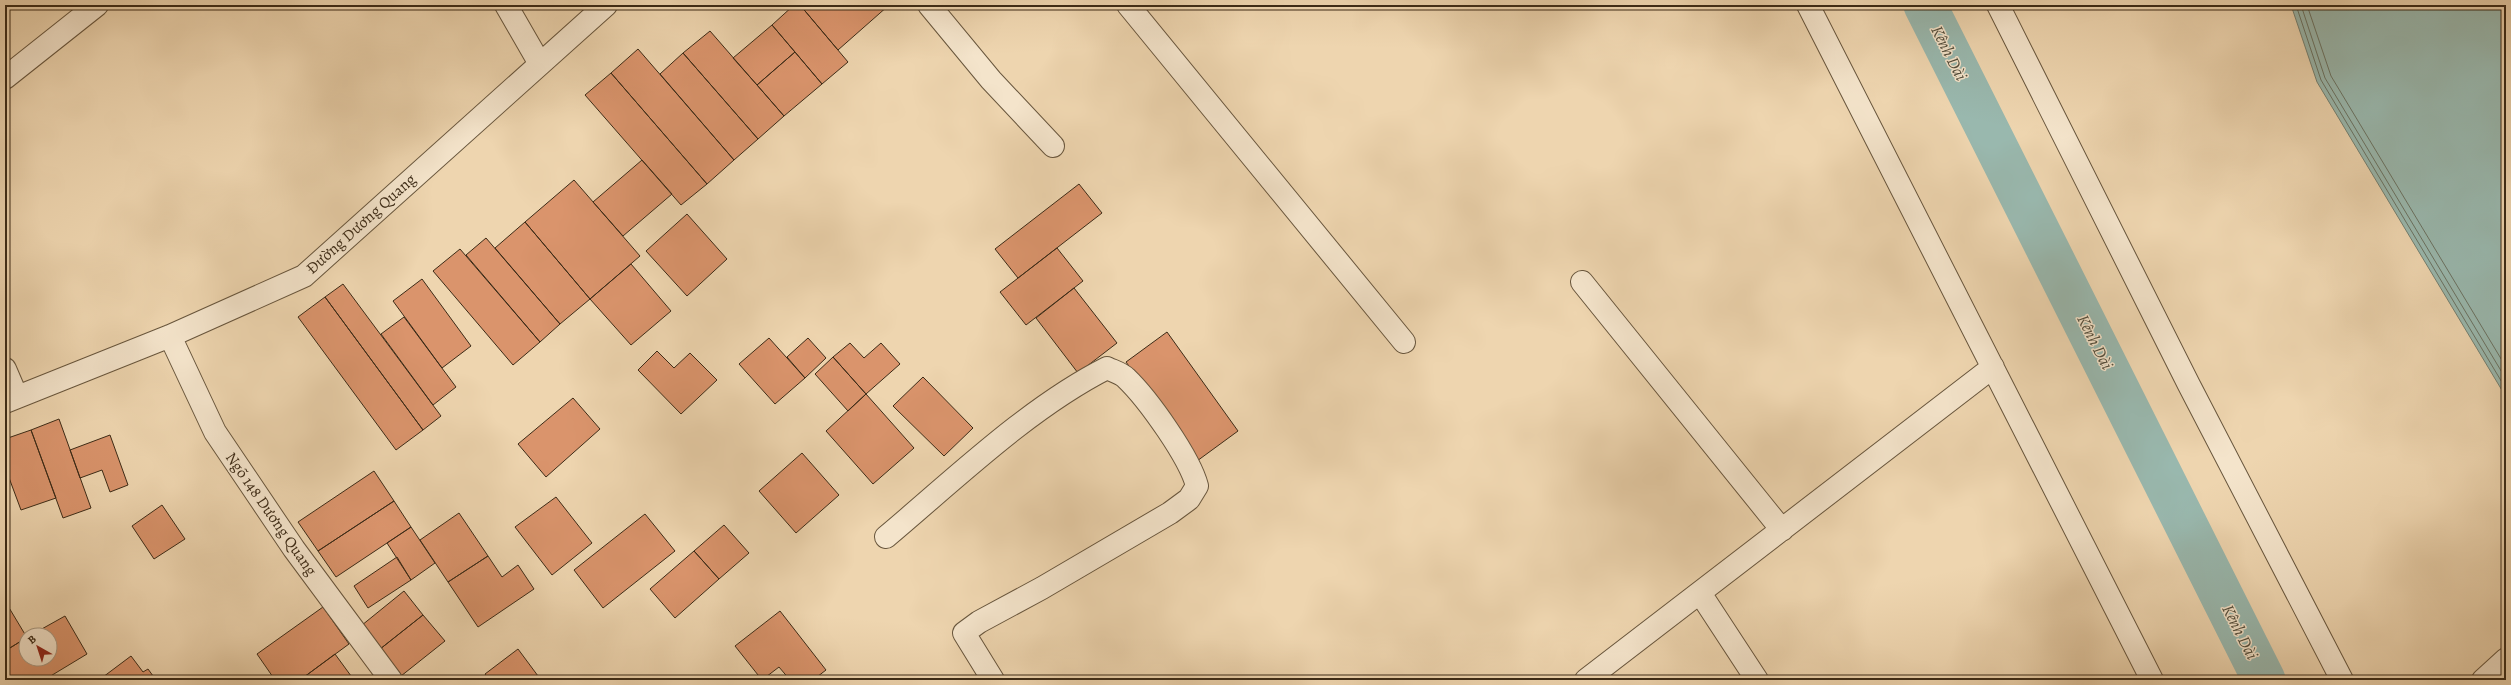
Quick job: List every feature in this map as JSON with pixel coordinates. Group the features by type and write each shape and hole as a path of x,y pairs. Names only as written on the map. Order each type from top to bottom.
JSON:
{"street":[{"path":"5,78 97,5"},
{"path":"506,5 540,64"},
{"name":"Đường Dương Quang","path":"11,399 170,336 304,276 606,5"},
{"path":"929,5 991,80 1053,146"},
{"path":"1128,5 1404,342"},
{"path":"1808,5 2152,680"},
{"path":"1998,5 2189,386 2342,680"},
{"path":"1582,282 1782,530"},
{"name":"Ngõ 148 Dương Quang","path":"170,336 215,432 294,549 391,680"},
{"path":"1586,680 1993,367"},
{"path":"886,537 1006,436 1081,381 1107,368 1125,377 1150,407 1188,464 1198,486 1189,499 1170,513 1042,588 979,622 964,633 993,680"},
{"path":"5,369 11,399"},
{"path":"1700,593 1757,680"},
{"path":"2483,680 2506,659"}],"water":[{"path":"2291,5 2506,6 2506,397 2317,82"}],"building":[{"path":"794,5 800,5 848,62 822,84 772,25"},
{"path":"800,5 887,5 888,6 838,50"},
{"path":"772,25 795,52 757,85 733,58"},
{"path":"710,31 784,116 758,139 683,53"},
{"path":"638,49 734,160 707,184 611,73"},
{"path":"795,52 822,84 784,116 757,85"},
{"path":"683,53 758,139 734,160 660,74"},
{"path":"611,73 707,184 681,205 585,95"},
{"path":"642,160 672,194 623,236 593,202"},
{"path":"574,180 640,256 590,299 525,222"},
{"path":"1079,184 1102,213 1018,278 995,249"},
{"path":"687,214 727,259 687,296 646,251"},
{"path":"525,222 590,299 560,324 495,248"},
{"path":"486,238 560,324 540,342 466,255"},
{"path":"1057,248 1083,281 1026,325 1000,292"},
{"path":"460,249 540,342 513,365 433,271"},
{"path":"631,264 671,311 631,345 590,299"},
{"path":"422,279 471,346 442,368 393,301"},
{"path":"343,284 441,416 423,430 325,297"},
{"path":"1074,288 1117,343 1078,373 1036,318"},
{"path":"325,297 423,430 396,450 298,317"},
{"path":"404,317 456,387 433,405 381,334"},
{"path":"1167,332 1238,431 1197,461 1126,362"},
{"path":"769,338 805,378 775,404 739,364"},
{"path":"808,338 826,358 805,378 787,357"},
{"path":"850,343 864,358 881,343 900,364 866,394 833,357"},
{"path":"657,351 674,368 690,353 717,380 681,414 638,370"},
{"path":"833,357 866,394 848,411 815,374"},
{"path":"923,377 973,428 944,456 893,406"},
{"path":"866,394 914,448 873,484 826,431"},
{"path":"573,398 600,429 546,477 518,444"},
{"path":"59,419 91,508 63,518 31,430"},
{"path":"31,430 56,498 21,510 5,467 5,439"},
{"path":"110,435 128,485 110,492 102,470 80,478 70,450"},
{"path":"802,453 839,495 796,533 759,491"},
{"path":"374,471 394,501 318,551 298,522"},
{"path":"556,497 592,543 552,575 515,527"},
{"path":"394,501 411,527 336,577 318,551"},
{"path":"162,505 185,539 154,559 132,526"},
{"path":"459,513 488,556 448,582 420,540"},
{"path":"645,514 675,551 603,608 574,570"},
{"path":"724,525 749,553 719,579 694,551"},
{"path":"411,527 435,563 411,580 387,543"},
{"path":"694,551 719,579 675,618 650,589"},
{"path":"488,556 502,577 518,565 534,589 478,627 448,582"},
{"path":"397,557 411,580 368,608 354,586"},
{"path":"404,591 423,615 370,657 351,634"},
{"path":"5,601 21,627 18,627 18,643 5,651"},
{"path":"323,607 349,644 300,680 275,680 257,654"},
{"path":"780,611 826,670 813,680 790,680 779,667 762,680 735,646"},
{"path":"423,615 445,641 396,680 370,657"},
{"path":"65,616 87,654 44,680 5,680 5,651 18,643 18,667 58,667 58,627 45,627"},
{"path":"518,649 541,680 489,680 485,674"},
{"path":"335,654 354,680 300,680"},
{"path":"131,656 143,672 148,669 156,680 99,680"}],"waterway":[{"name":"Kênh Dài","path":"1925,5 2264,680"}]}
